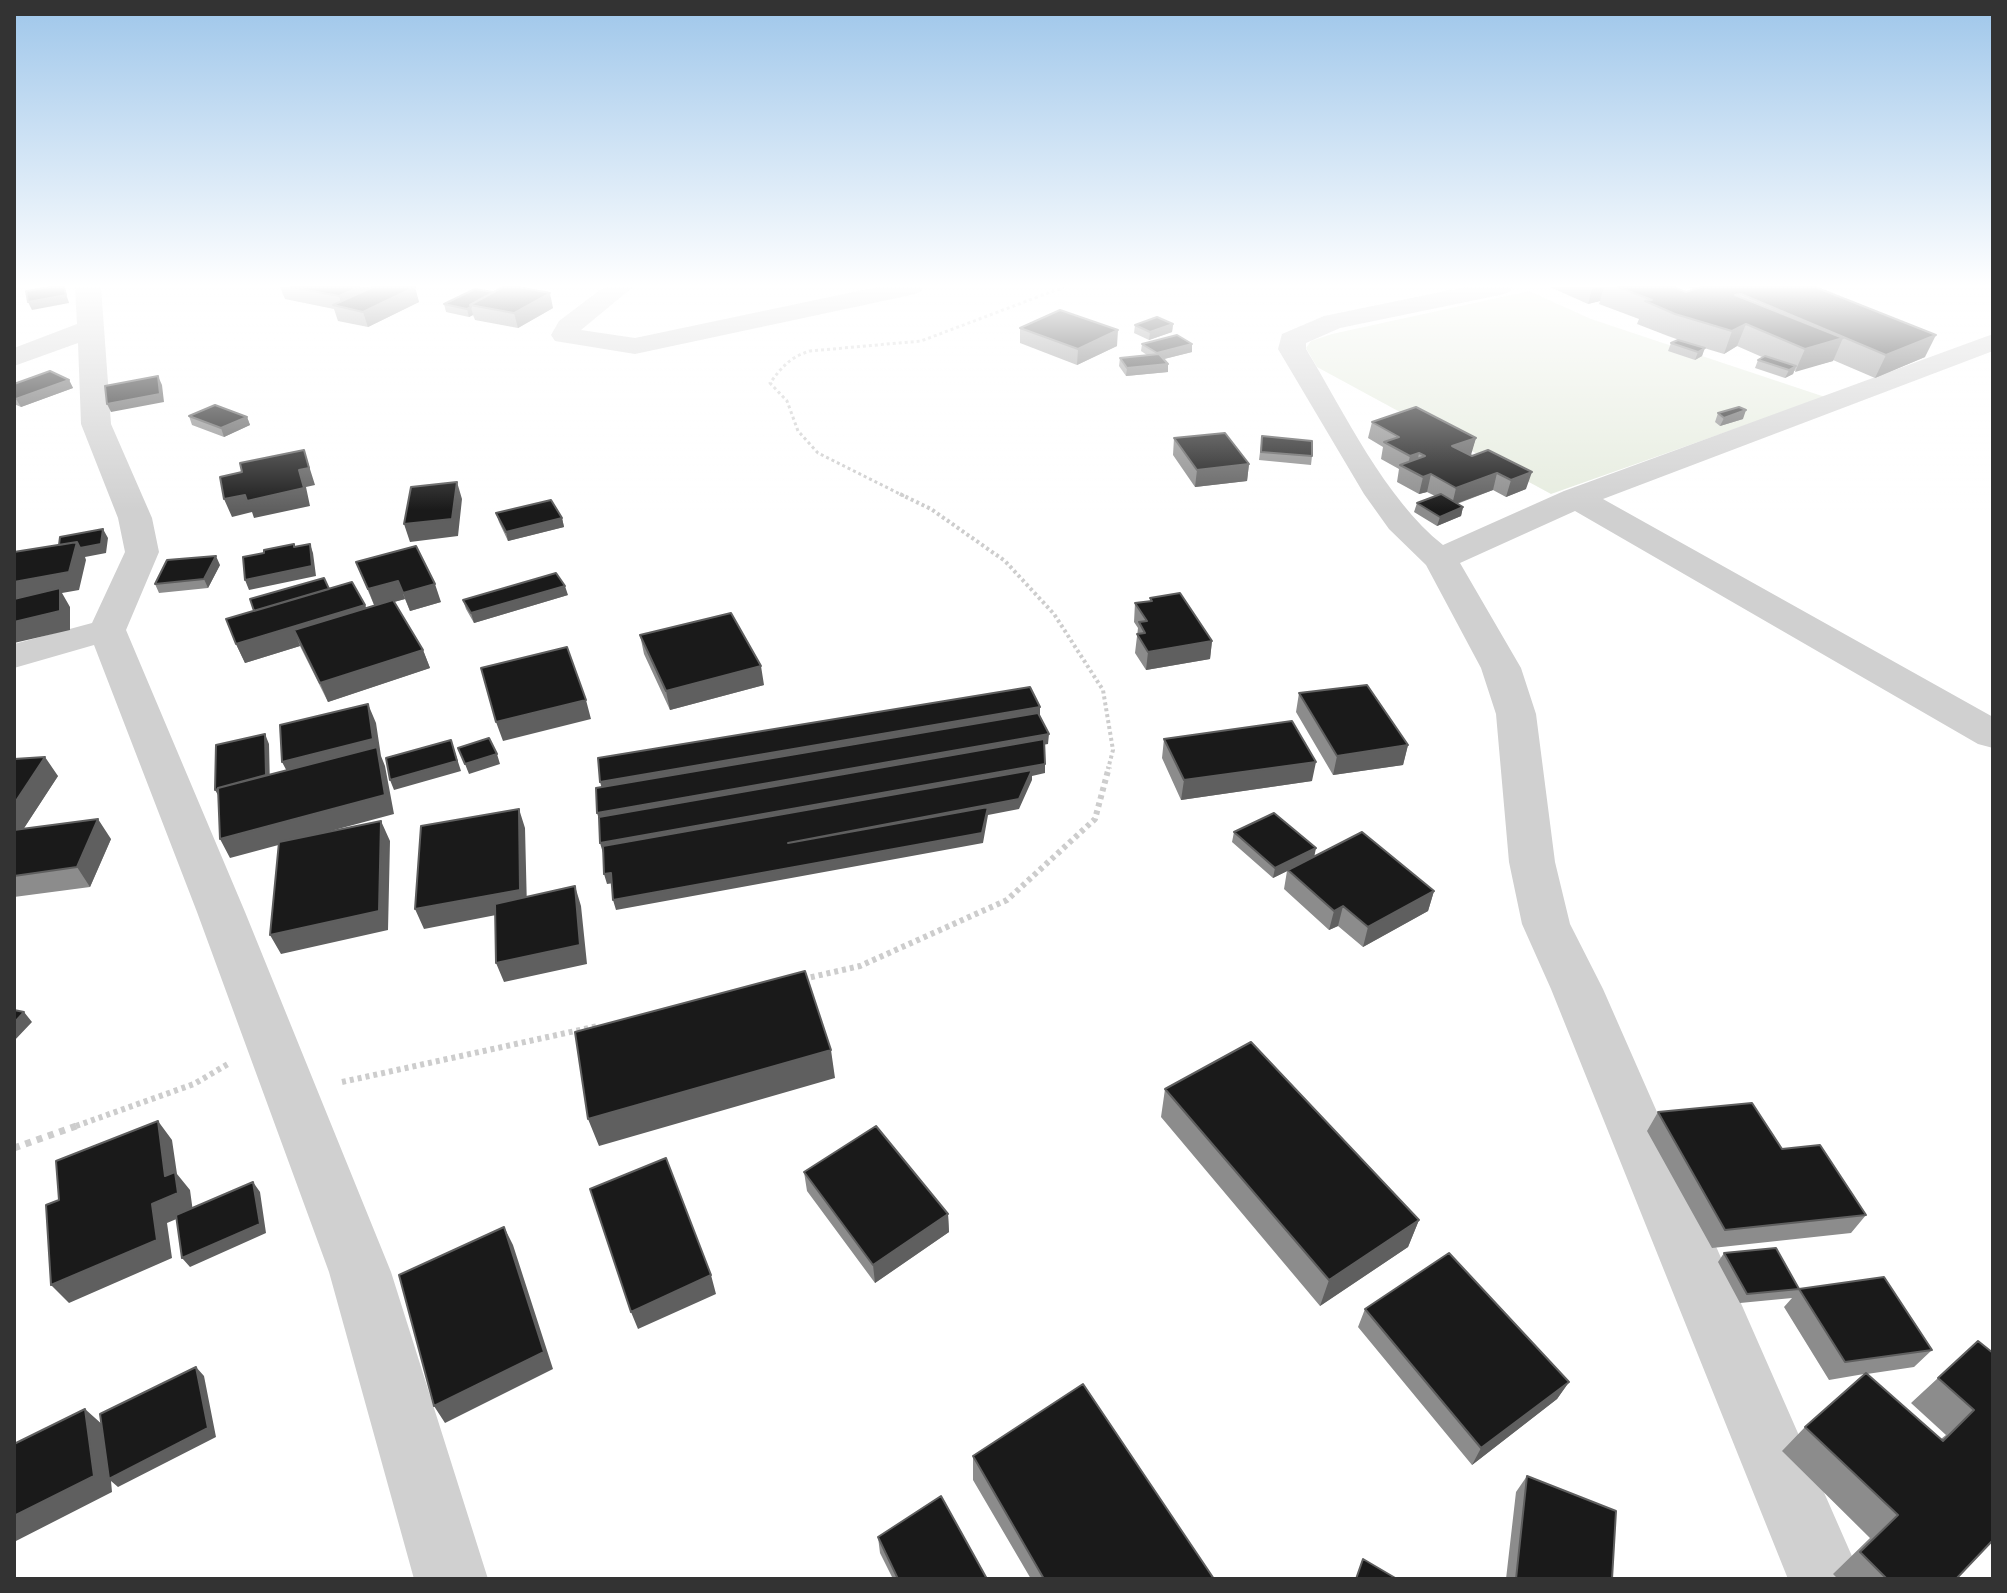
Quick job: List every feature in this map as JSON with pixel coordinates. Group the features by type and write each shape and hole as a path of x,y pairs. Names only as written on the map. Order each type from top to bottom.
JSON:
{"street":[{"path":"92,361 96,424 135,518 142,552 107,630 360,1272 451,1579"},
{"path":"1300,361 1387,502 1426,551 1440,559 1501,668 1516,714 1532,862 1546,924 1577,989 1825,1579"},
{"path":"1440,559 1576,498 1941,361"},
{"path":"1576,498 1993,735"},
{"path":"14,656 107,630"}],"path":[{"path":"787,361 770,383 787,401 798,431 818,453 931,509 1005,561 1054,614 1103,690 1113,750 1095,819 1007,900 860,966 799,980"},
{"path":"291,1093 600,1026"},
{"path":"14,1148 194,1084 270,1039"}],"shaded area":[{"path":"1314,361 1718,361 1825,397 1551,494 1317,367"}],"building":[{"path":"1122,361 1166,361 1168,364 1127,368"},
{"path":"1762,361 1782,361 1796,366 1789,370"},
{"path":"50,371 69,380 14,398 14,384"},
{"path":"158,376 160,394 107,404 105,386"},
{"path":"215,405 247,417 221,428 189,416"},
{"path":"1416,407 1476,438 1452,446 1472,456 1488,450 1532,472 1511,480 1497,473 1456,488 1431,474 1423,477 1400,465 1425,456 1419,453 1410,456 1384,442 1399,437 1372,422"},
{"path":"1739,407 1746,410 1724,418 1718,413"},
{"path":"1225,433 1249,464 1197,470 1174,438"},
{"path":"1262,436 1312,441 1312,456 1261,452"},
{"path":"304,450 309,468 299,470 304,488 247,501 245,495 224,499 220,477 242,472 240,463"},
{"path":"457,482 452,519 404,524 411,487"},
{"path":"1441,494 1463,507 1440,517 1417,503"},
{"path":"551,500 562,518 506,532 496,513"},
{"path":"103,529 101,544 80,548 77,542 59,545 60,537"},
{"path":"77,542 69,572 14,582 14,552"},
{"path":"294,544 294,547 310,544 312,566 245,580 243,557"},
{"path":"416,546 435,584 403,593 398,581 368,589 356,562"},
{"path":"216,556 204,579 155,584 167,560"},
{"path":"556,573 565,586 471,613 463,600"},
{"path":"324,578 329,589 254,611 250,599"},
{"path":"352,582 365,605 236,644 226,619"},
{"path":"60,588 60,611 14,622 14,599"},
{"path":"1180,593 1212,641 1148,652 1137,634 1145,633 1139,622 1147,621 1135,603"},
{"path":"393,600 423,650 320,683 294,630"},
{"path":"731,613 761,666 666,691 640,635"},
{"path":"567,647 586,700 496,722 481,668"},
{"path":"1367,685 1408,745 1337,756 1299,693"},
{"path":"1030,687 1040,707 600,782 598,758"},
{"path":"368,704 373,739 282,762 280,725"},
{"path":"1038,713 1049,734 597,813 596,788"},
{"path":"1292,721 1316,762 1184,780 1164,739"},
{"path":"265,734 266,775 215,790 216,745"},
{"path":"489,738 497,754 465,764 458,748"},
{"path":"1044,739 1045,764 600,843 599,817"},
{"path":"451,740 457,761 390,780 386,758"},
{"path":"377,747 385,795 220,839 218,788"},
{"path":"45,757 14,804 14,759"},
{"path":"1032,770 1019,799 788,843 988,807 982,833 613,900 611,873 604,874 603,846"},
{"path":"519,809 520,890 415,909 421,826"},
{"path":"1274,813 1316,848 1275,868 1234,832"},
{"path":"98,819 77,867 14,876 14,830"},
{"path":"381,821 379,911 270,935 279,842"},
{"path":"1362,832 1434,891 1368,927 1343,906 1334,911 1288,870"},
{"path":"575,886 580,945 496,963 495,904"},
{"path":"805,971 831,1050 588,1119 575,1032"},
{"path":"14,1010 24,1012 14,1023"},
{"path":"1251,1042 1419,1220 1329,1280 1165,1089"},
{"path":"1752,1103 1782,1149 1820,1145 1866,1215 1725,1230 1658,1112"},
{"path":"158,1121 165,1176 175,1172 178,1193 152,1204 157,1240 51,1285 46,1205 59,1200 56,1161"},
{"path":"876,1126 948,1214 873,1265 804,1172"},
{"path":"666,1158 711,1275 631,1312 590,1189"},
{"path":"253,1182 260,1224 182,1258 176,1215"},
{"path":"504,1227 544,1352 434,1406 399,1275"},
{"path":"1776,1248 1799,1289 1747,1294 1724,1253"},
{"path":"1449,1253 1569,1382 1481,1448 1365,1309"},
{"path":"1884,1277 1932,1350 1845,1362 1799,1289"},
{"path":"1978,1341 1993,1353 1993,1540 1956,1579 1887,1579 1860,1552 1898,1515 1805,1427 1866,1373 1943,1441 1974,1410 1938,1378"},
{"path":"196,1367 208,1428 109,1479 100,1414"},
{"path":"1083,1384 1214,1579 1044,1579 973,1456"},
{"path":"85,1409 94,1476 14,1516 14,1444"},
{"path":"1527,1476 1616,1511 1612,1579 1516,1579"},
{"path":"941,1496 987,1579 898,1579 878,1537"},
{"path":"1363,1559 1397,1579 1356,1579"}]}
